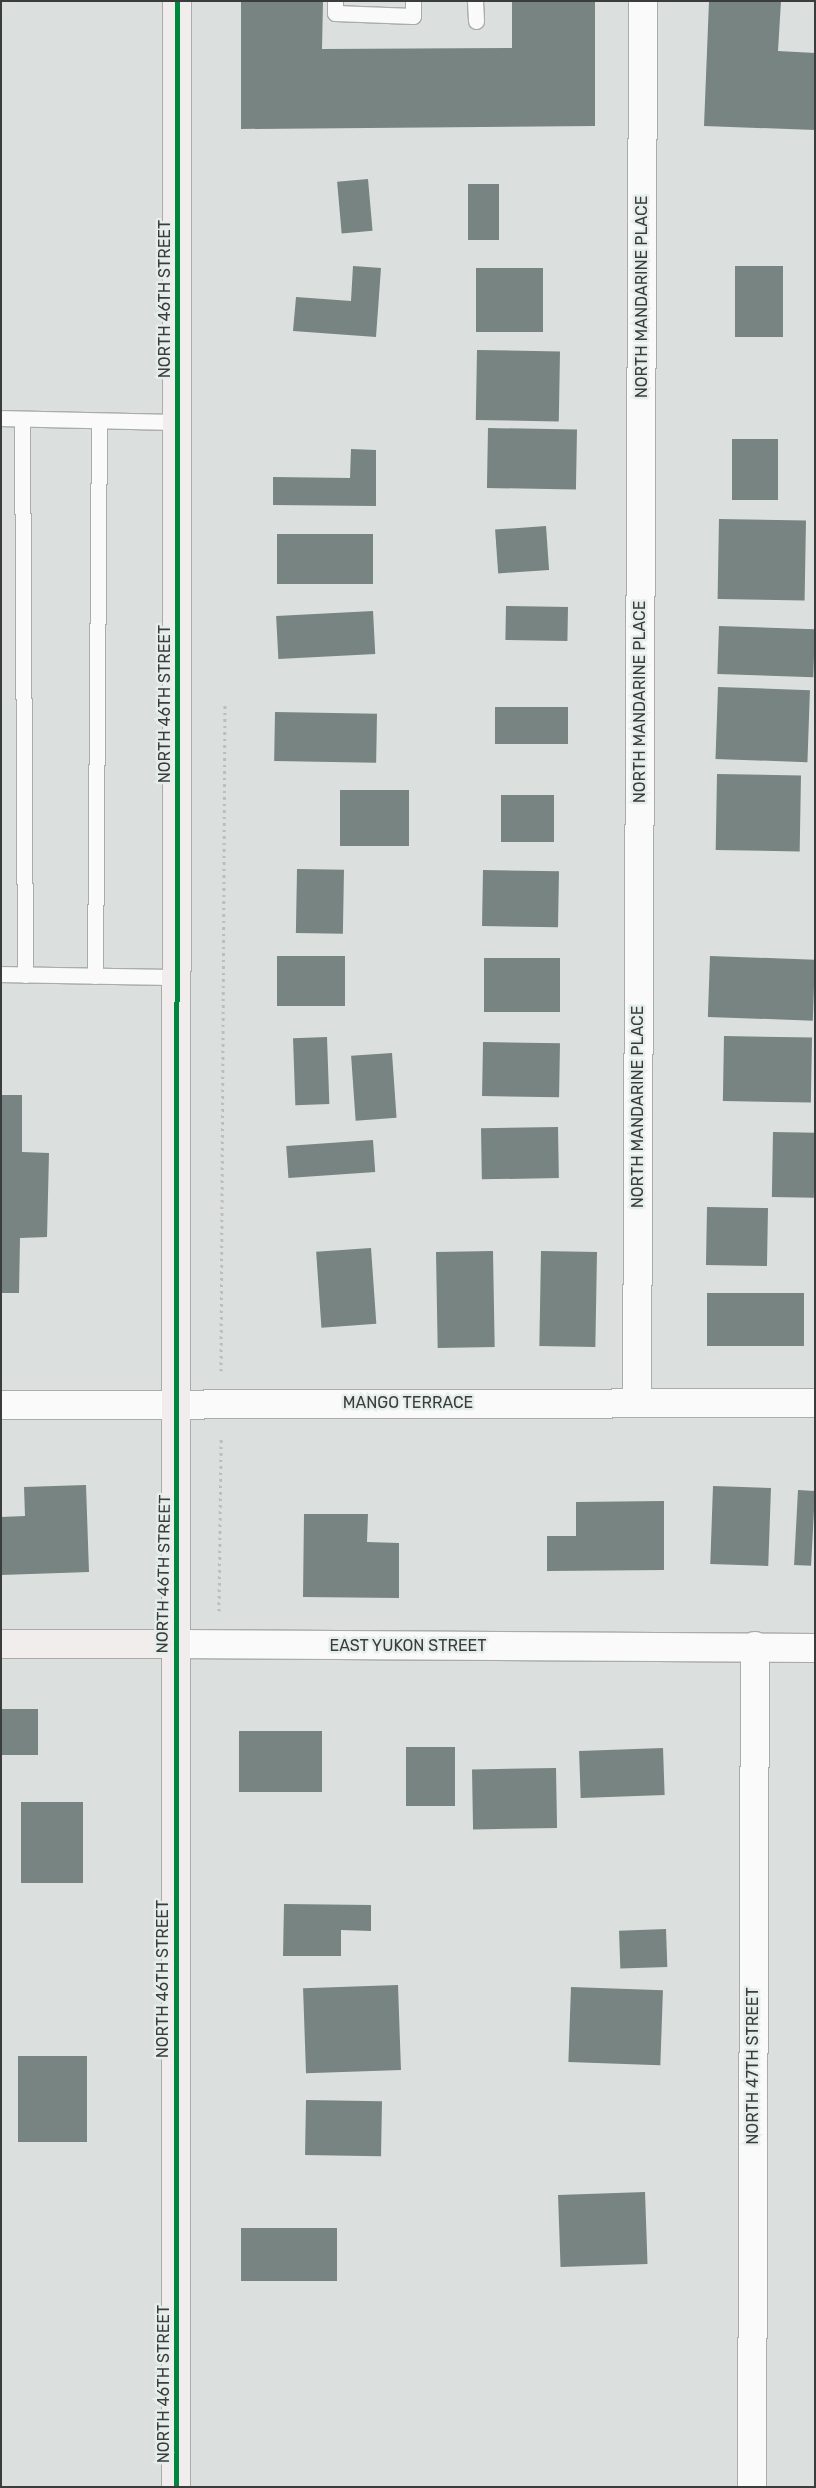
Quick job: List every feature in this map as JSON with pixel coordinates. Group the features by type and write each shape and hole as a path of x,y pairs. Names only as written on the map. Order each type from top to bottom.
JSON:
{"street":[{"name":"NORTH 46TH STREET","path":"176,2487 176,1644 179,1405 177,1"},
{"name":"NORTH MANDARINE PLACE","path":"637,1403 643,1"},
{"name":"MANGO TERRACE","path":"1,1404 815,1403"},
{"name":"EAST YUKON STREET","path":"1,1644 755,1646 815,1648"},
{"name":"NORTH 47TH STREET","path":"752,2487 755,1646"}],"lane":[{"path":"334,1 335,13 413,16 413,1"},
{"path":"475,1 476,21"},
{"path":"1,418 178,422"},
{"path":"22,419 25,974"},
{"path":"95,976 99,421"},
{"path":"1,974 178,977"}],"path":[{"path":"220,1645 224,705"}],"building":[{"path":"241,1 323,1 322,49 512,48 512,1 595,1 595,126 241,129"},
{"path":"709,1 781,1 778,51 815,53 815,130 704,126"},
{"path":"368,179 373,231 342,234 337,182"},
{"path":"468,184 499,184 499,240 468,240"},
{"path":"353,266 381,268 376,337 293,331 296,297 351,301"},
{"path":"735,266 783,266 783,337 735,337"},
{"path":"476,268 543,268 543,332 476,332"},
{"path":"477,350 560,351 559,421 476,420"},
{"path":"488,428 577,430 576,490 487,488"},
{"path":"732,439 778,439 778,500 732,500"},
{"path":"351,449 376,450 376,506 273,505 273,477 350,478"},
{"path":"719,519 806,521 805,601 718,599"},
{"path":"546,526 549,570 498,573 495,530"},
{"path":"277,534 373,534 373,584 277,584"},
{"path":"506,606 568,607 567,641 505,640"},
{"path":"373,611 375,654 278,659 276,616"},
{"path":"719,626 815,629 813,677 717,674"},
{"path":"718,687 810,690 807,762 715,759"},
{"path":"495,707 568,707 568,744 495,744"},
{"path":"275,712 377,714 376,763 274,761"},
{"path":"717,774 801,775 800,851 716,850"},
{"path":"340,790 409,790 409,846 340,846"},
{"path":"501,795 554,795 554,842 501,842"},
{"path":"297,869 344,870 343,934 296,933"},
{"path":"483,870 559,871 558,927 482,926"},
{"path":"277,956 345,956 345,1006 277,1006"},
{"path":"710,956 815,960 813,1021 708,1017"},
{"path":"484,958 560,958 560,1012 484,1012"},
{"path":"724,1036 812,1038 811,1103 723,1101"},
{"path":"327,1037 329,1104 295,1105 293,1038"},
{"path":"483,1042 560,1043 559,1097 482,1096"},
{"path":"392,1053 397,1118 356,1121 351,1056"},
{"path":"1,1095 22,1095 22,1152 49,1153 47,1237 20,1238 19,1293 1,1293"},
{"path":"558,1127 559,1178 482,1179 481,1128"},
{"path":"773,1132 815,1133 814,1198 772,1197"},
{"path":"373,1140 375,1172 288,1178 286,1146"},
{"path":"707,1207 768,1208 767,1266 706,1265"},
{"path":"371,1248 376,1324 321,1328 316,1252"},
{"path":"493,1251 495,1347 438,1348 436,1252"},
{"path":"541,1251 597,1252 595,1347 539,1346"},
{"path":"707,1293 804,1293 804,1346 707,1346"},
{"path":"86,1485 89,1572 1,1575 1,1517 25,1516 24,1487"},
{"path":"713,1486 771,1488 768,1566 710,1564"},
{"path":"798,1490 815,1491 811,1566 794,1565"},
{"path":"664,1501 664,1570 547,1571 547,1536 576,1536 576,1502"},
{"path":"304,1514 368,1514 367,1542 399,1543 399,1598 303,1597"},
{"path":"1,1709 38,1709 38,1755 1,1755"},
{"path":"239,1731 322,1731 322,1792 239,1792"},
{"path":"406,1747 455,1747 455,1806 406,1806"},
{"path":"663,1748 665,1795 581,1798 579,1751"},
{"path":"556,1768 557,1828 473,1829 472,1769"},
{"path":"21,1802 83,1802 83,1883 21,1883"},
{"path":"284,1904 371,1905 371,1931 341,1930 341,1956 283,1956"},
{"path":"666,1929 667,1967 620,1969 619,1931"},
{"path":"398,1985 401,2070 306,2073 303,1988"},
{"path":"571,1987 663,1990 660,2065 568,2062"},
{"path":"18,2056 87,2056 87,2142 18,2142"},
{"path":"306,2100 382,2101 381,2156 305,2155"},
{"path":"645,2192 648,2264 561,2267 558,2195"},
{"path":"241,2228 337,2228 337,2281 241,2281"}],"cycle path":[{"path":"176,2487 177,1"}]}
